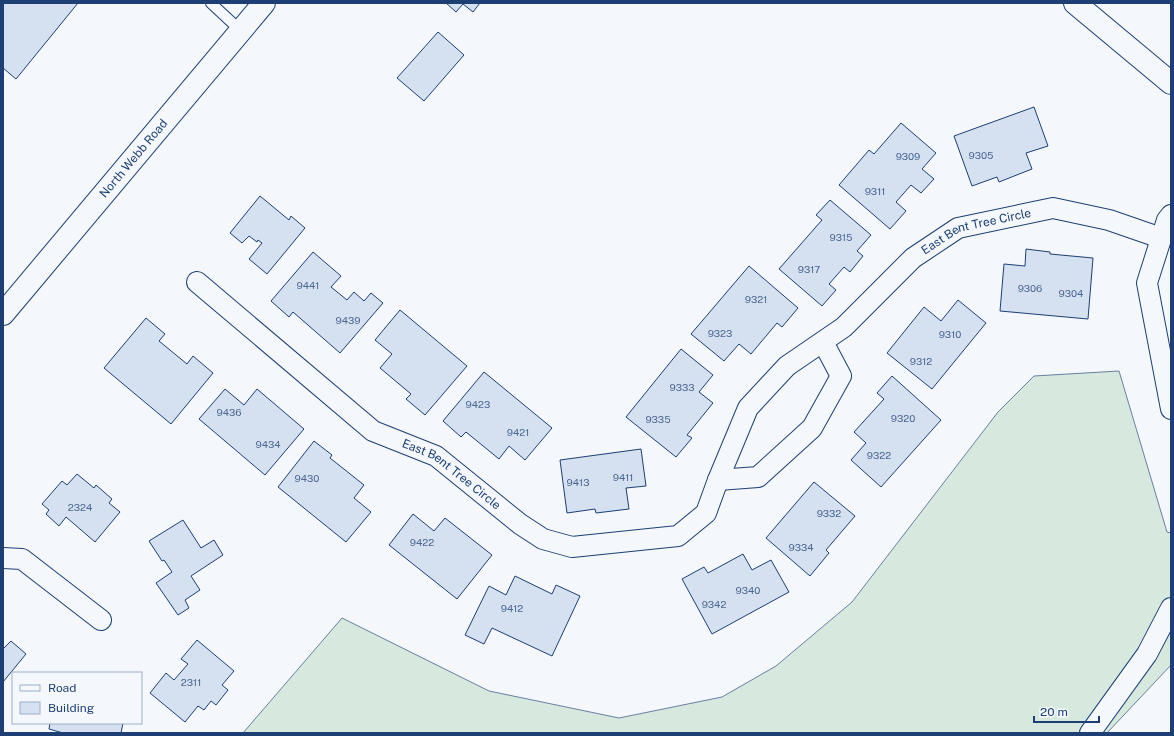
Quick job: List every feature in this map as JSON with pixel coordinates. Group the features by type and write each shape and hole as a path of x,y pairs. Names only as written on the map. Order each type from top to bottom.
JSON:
{"main road":[{"name":"North Webb Road","path":"3,314 264,3"},
{"path":"1075,3 1171,83"}],"street":[{"name":"East Bent Tree Circle","path":"197,282 373,430 436,456 520,524 543,539 572,547 678,536 706,513 748,408 787,366 844,327 913,258 958,228 1053,208 1109,220 1161,238"},
{"path":"1171,215 1167,220 1147,283 1171,409"},
{"path":"718,480 758,477 812,428 841,376 823,342"},
{"path":"3,558 22,558 101,620"},
{"path":"1090,733 1146,654 1171,608"}],"lane":[{"path":"211,3 241,31"}],"shaded area":[{"path":"1119,371 1167,532 1171,533 1171,665 1107,733 243,733 342,618 489,691 619,718 722,697 776,666 852,602 998,412 1034,376"}],"building":[{"path":"3,3 78,3 16,79 3,68"},
{"path":"446,3 480,3 473,12 463,4 456,12"},
{"path":"438,32 464,55 424,101 397,78"},
{"path":"1034,107 1048,146 1026,153 1032,169 999,182 997,177 972,186 954,136"},
{"path":"901,123 936,153 922,169 934,179 921,193 911,185 896,202 906,211 890,229 839,185 869,150 874,154"},
{"path":"260,196 289,220 291,216 305,228 267,274 249,259 262,243 258,240 257,242 249,236 242,243 230,233"},
{"path":"830,200 871,235 857,251 863,256 850,272 844,267 829,284 836,290 822,306 779,269 822,220 816,215"},
{"path":"1026,249 1050,252 1050,254 1093,258 1088,319 1000,311 1004,264 1025,266"},
{"path":"313,252 341,276 331,287 347,300 354,292 364,301 371,293 383,303 340,353 293,312 289,317 271,301"},
{"path":"749,266 798,308 782,327 777,323 751,354 739,344 724,361 691,334"},
{"path":"958,300 986,323 932,389 887,353 924,307 941,321"},
{"path":"400,310 467,366 425,415 406,399 411,394 380,368 392,354 375,340"},
{"path":"146,318 165,334 159,341 187,364 193,356 213,373 171,424 104,368"},
{"path":"681,349 713,375 699,392 713,403 687,435 692,438 676,457 626,417"},
{"path":"484,372 552,428 525,460 509,446 499,459 466,432 461,437 443,421"},
{"path":"892,376 941,420 881,487 851,460 866,443 854,432 884,399 877,393"},
{"path":"225,389 244,405 257,389 304,429 265,475 199,419"},
{"path":"314,441 332,455 330,458 364,485 354,498 371,512 346,542 278,487"},
{"path":"641,449 646,486 626,488 629,509 596,513 595,509 567,513 560,460"},
{"path":"77,474 94,488 96,485 112,499 109,503 120,512 95,542 66,517 59,526 46,514 49,510 42,504 62,481 67,485"},
{"path":"814,482 855,516 826,550 829,553 810,576 766,538"},
{"path":"413,514 434,531 445,518 492,555 457,599 389,545"},
{"path":"183,520 201,548 214,540 223,555 191,576 200,590 185,600 189,608 178,615 156,583 172,572 164,560 162,561 149,541"},
{"path":"743,554 752,570 771,560 789,592 712,634 682,579 704,567 708,573"},
{"path":"515,576 552,594 556,585 580,596 552,656 492,628 484,644 465,635 489,586 506,595"},
{"path":"197,640 234,671 222,685 228,690 216,705 211,701 204,710 198,706 185,722 150,693 166,673 174,680 188,664 181,659"},
{"path":"11,641 26,654 3,682 3,649"},
{"path":"50,724 123,724 121,733 63,733 49,729"}]}
